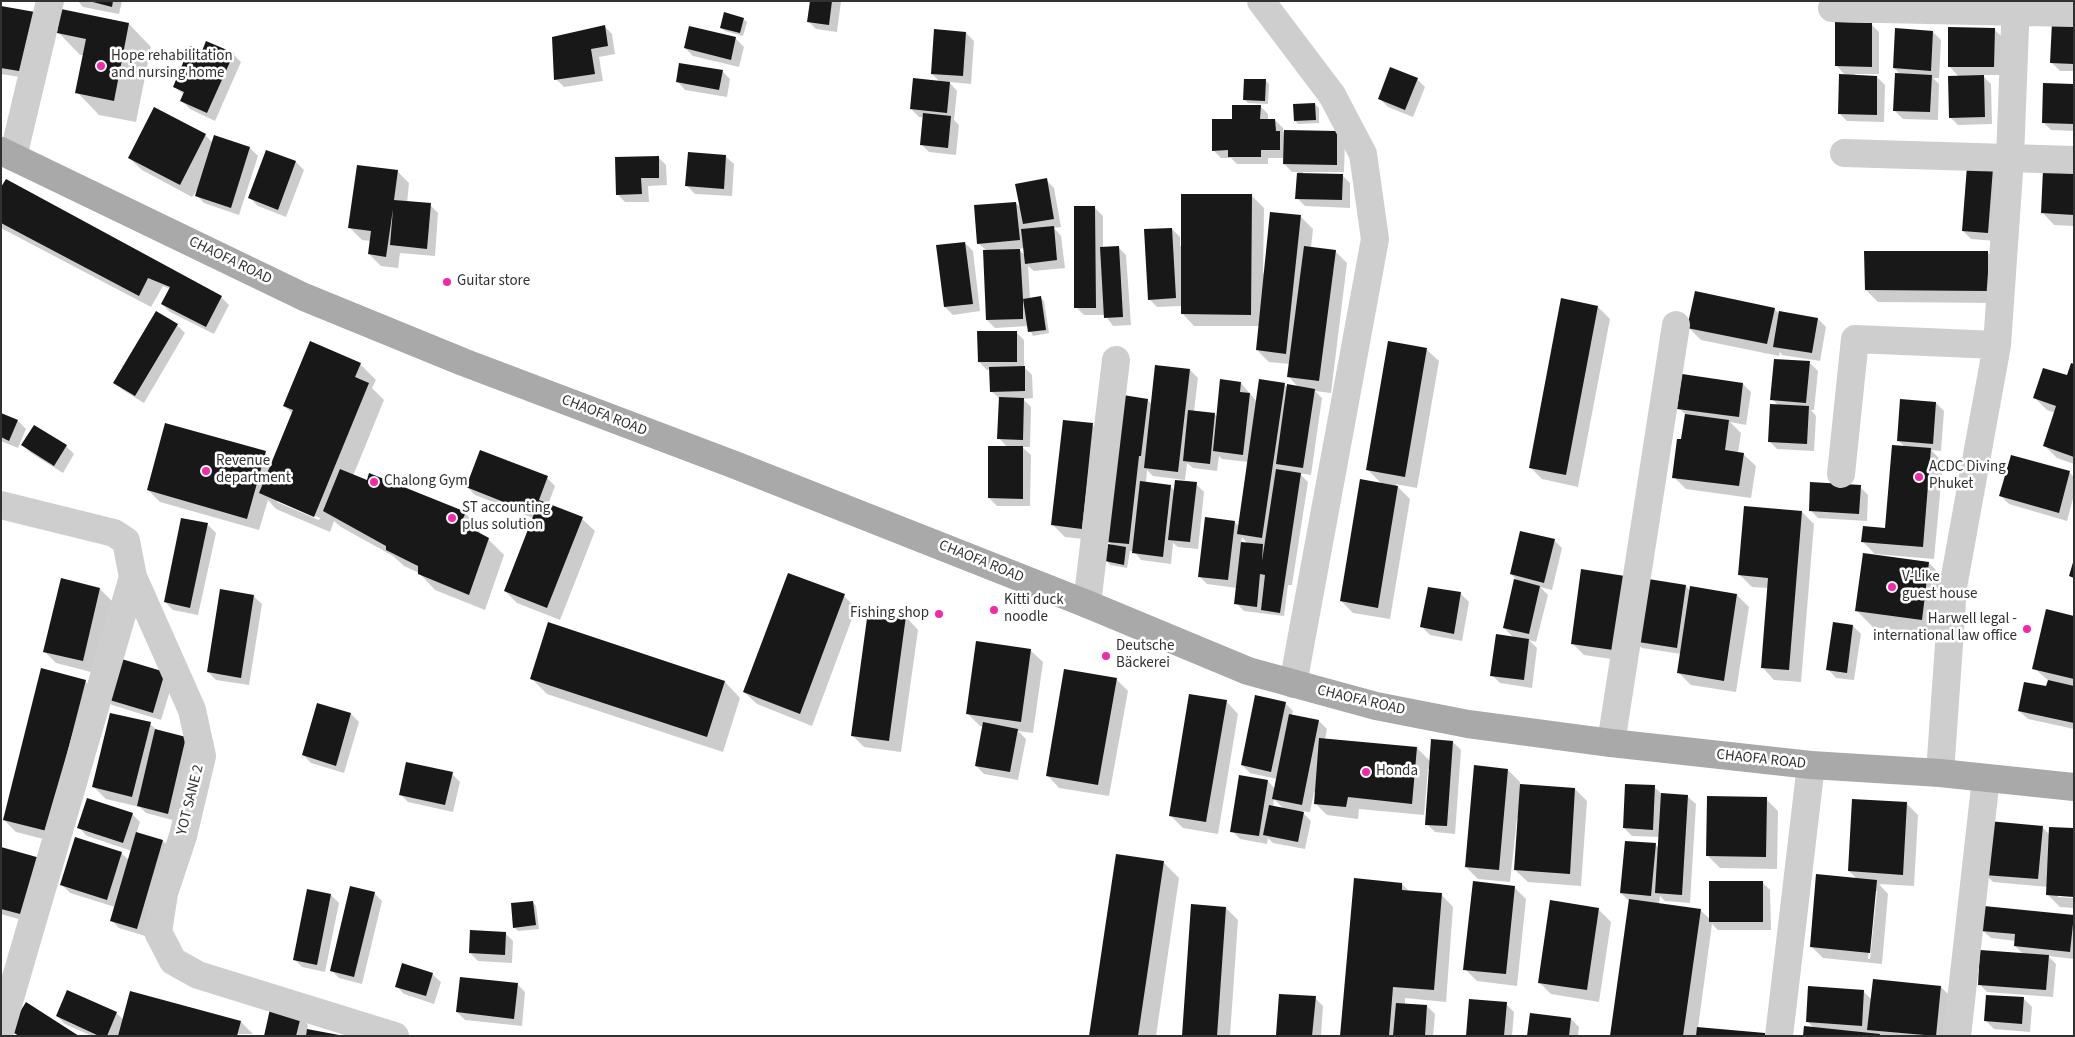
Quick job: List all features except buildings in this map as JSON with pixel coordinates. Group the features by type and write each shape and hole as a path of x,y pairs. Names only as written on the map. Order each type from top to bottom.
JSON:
{"main road":[{"name":"CHAOFA ROAD","path":"7,154 304,297 463,362 735,465 1087,604 1248,671 1394,710 1468,724 1611,743 1811,765 1940,773 2074,787"}],"street":[{"path":"7,154 50,1"},
{"path":"1261,1 1332,95 1363,154 1375,239 1293,684"},
{"path":"1832,8 2016,7 2074,13"},
{"path":"1940,773 1953,586 1997,345 2010,158 2016,7"},
{"path":"1844,153 2074,160"},
{"path":"1611,743 1676,325"},
{"path":"1841,474 1855,339 1997,345"},
{"path":"1087,604 1116,360"},
{"name":"YOT SANE 2","path":"1,505 114,533 126,541 133,577 192,710 202,756 183,836 164,893 158,932 174,961 198,975 396,1036"},
{"path":"1,1029 133,577"},
{"path":"1779,1036 1811,765"},
{"path":"1957,1036 1986,778"}],"place":[{"name":"Hope rehabilitation and nursing home","path":"101,66"},
{"name":"Guitar store","path":"447,282"},
{"name":"Revenue department","path":"206,471"},
{"name":"ACDC Diving Phuket","path":"1919,477"},
{"name":"Chalong Gym","path":"374,482"},
{"name":"ST accounting plus solution","path":"452,518"},
{"name":"V-Like guest house","path":"1892,587"},
{"name":"Kitti duck noodle","path":"994,610"},
{"name":"Fishing shop","path":"939,614"},
{"name":"Harwell legal - international law office","path":"2027,629"},
{"name":"Deutsche Bäckerei","path":"1106,656"},
{"name":"Honda","path":"1366,772"}]}
